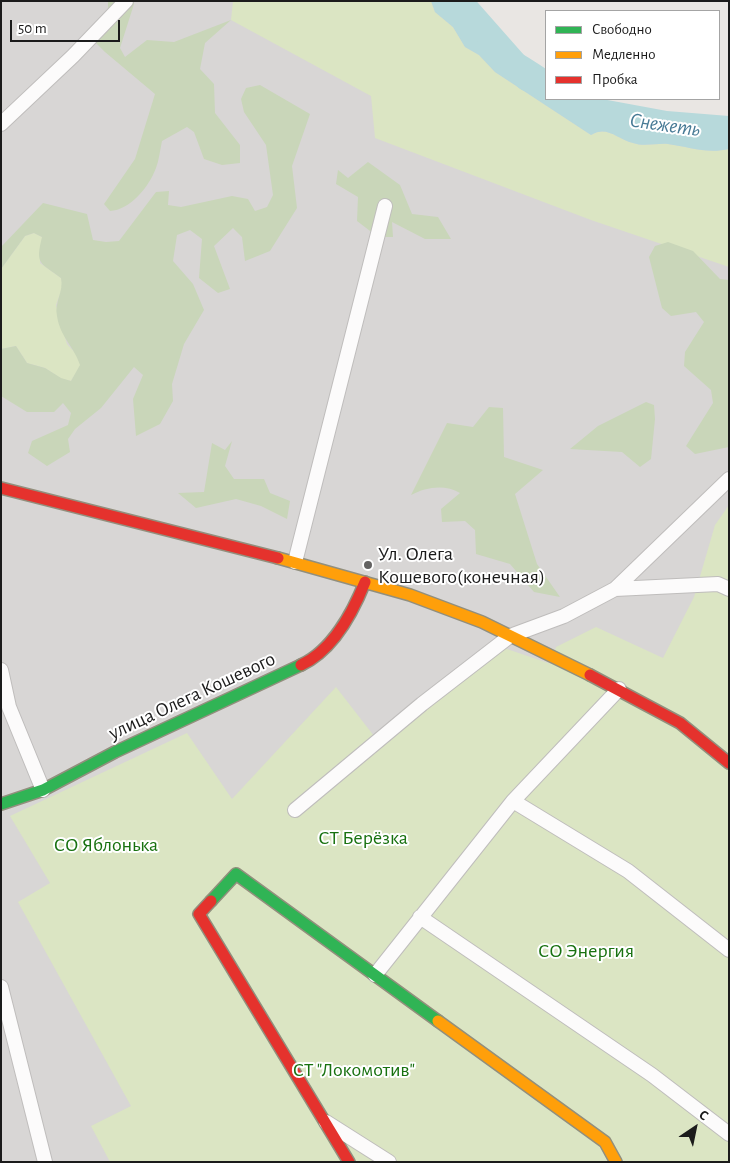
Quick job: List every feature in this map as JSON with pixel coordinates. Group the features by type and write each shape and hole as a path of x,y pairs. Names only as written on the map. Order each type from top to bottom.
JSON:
{"street":[{"path":"1,124 126,1"},
{"path":"295,562 385,206"},
{"path":"295,810 422,704 510,636 564,616 615,589 729,479"},
{"path":"1,488 295,562 365,582 482,622 619,689 680,723 729,763"},
{"name":"улица Олега Кошевого","path":"1,804 43,790 115,752 308,662 338,633 355,607 365,582"},
{"path":"615,589 718,584 729,589"},
{"path":"1,670 9,707 43,790"},
{"path":"375,975 513,801 619,689"},
{"path":"513,801 628,871 729,950"},
{"path":"349,1162 199,914 236,874 605,1142 616,1162"},
{"path":"420,917 652,1075 729,1134"},
{"path":"1,987 45,1162"},
{"path":"326,1122 389,1162"}],"shaded area":[{"path":"1,1 446,1 545,100 729,140 729,1162 1,1162"}],"green space":[{"path":"108,1 133,1 134,4 120,48 125,57 147,40 174,42 231,20 205,43 200,69 214,84 215,113 240,145 240,163 222,165 204,159 194,132 187,127 162,141 156,168 144,190 125,207 110,211 104,204 135,159 155,94 93,40 108,19"},
{"path":"233,1 431,1 435,12 453,27 465,47 479,55 495,72 591,135 602,131 637,144 668,144 706,150 729,149 729,267 591,220 375,138 371,96 231,20"},
{"path":"260,85 310,114 292,166 297,208 270,251 245,261 242,237 233,228 214,246 230,289 218,293 199,278 202,239 190,230 177,235 173,261 193,284 204,310 184,344 172,384 173,401 160,424 136,436 133,399 143,375 134,367 101,408 75,429 68,439 70,452 47,466 28,453 32,441 68,425 71,413 63,403 54,412 27,412 1,396 1,349 16,346 27,363 45,368 61,378 71,381 80,365 61,330 56,311 62,283 61,278 44,265 39,258 42,237 34,233 25,236 1,269 1,247 43,203 87,214 93,240 106,242 119,241 156,192 169,191 168,205 181,207 232,196 248,199 255,211 267,207 273,195 266,145 244,112 241,99 246,88"},
{"path":"368,162 400,185 412,214 438,217 451,239 425,239 392,222 393,237 378,237 357,221 358,197 336,184 338,170 348,178"},
{"path":"34,233 42,237 40,263 61,278 63,286 56,305 67,344 78,356 81,365 71,381 62,379 45,368 27,363 16,346 1,349 1,269 25,236"},
{"path":"668,242 693,251 720,279 729,280 729,447 695,454 686,446 713,403 711,390 684,366 685,352 704,322 696,312 671,316 662,308 649,257 655,246"},
{"path":"646,402 654,405 655,419 651,459 640,467 622,452 570,449 598,426"},
{"path":"489,407 503,408 504,457 543,470 515,494 537,564 560,597 534,592 510,564 476,554 475,530 465,521 442,522 441,509 460,493 448,488 436,488 423,490 411,495 447,423 473,427"},
{"path":"232,441 225,466 234,479 264,479 270,493 290,501 287,519 261,506 236,499 196,508 178,493 204,492 212,443 225,450"},
{"path":"729,505 729,1162 110,1162 91,1126 131,1106 18,902 50,883 10,816 187,733 232,799 336,687 374,736 504,648 551,664 556,647 596,627 663,658 694,597 715,525"}],"water":[{"path":"431,1 461,1 478,23 489,32 545,68 545,100 607,100 667,111 729,116 729,149 706,150 668,144 637,144 602,131 591,135 495,72 479,55 465,47 453,27 435,12"}],"waterway":[{"name":"Снежеть","path":"459,1 527,78 545,86"}],"traffic: fast":[{"path":"1,804 43,790 115,752 301,665"},
{"path":"211,901 236,874 438,1021"}],"traffic: slow":[{"path":"278,558 410,595 482,622 590,675"},
{"path":"438,1021 605,1142 616,1162"}],"traffic: jam":[{"path":"1,488 278,558"},
{"path":"301,665 312,659 340,630 348,618 365,582"},
{"path":"590,675 680,723 729,763"},
{"path":"211,901 199,914 349,1162"}],"place":[{"name":"Ул. Олега Кошевого(конечная)","path":"368,565"}],"park label":[{"name":"СТ Берёзка","path":"363,838"},
{"name":"СО Яблонька","path":"106,845"},
{"name":"СО Энергия","path":"586,951"},
{"name":"СТ \"Локомотив\"","path":"354,1070"}]}
